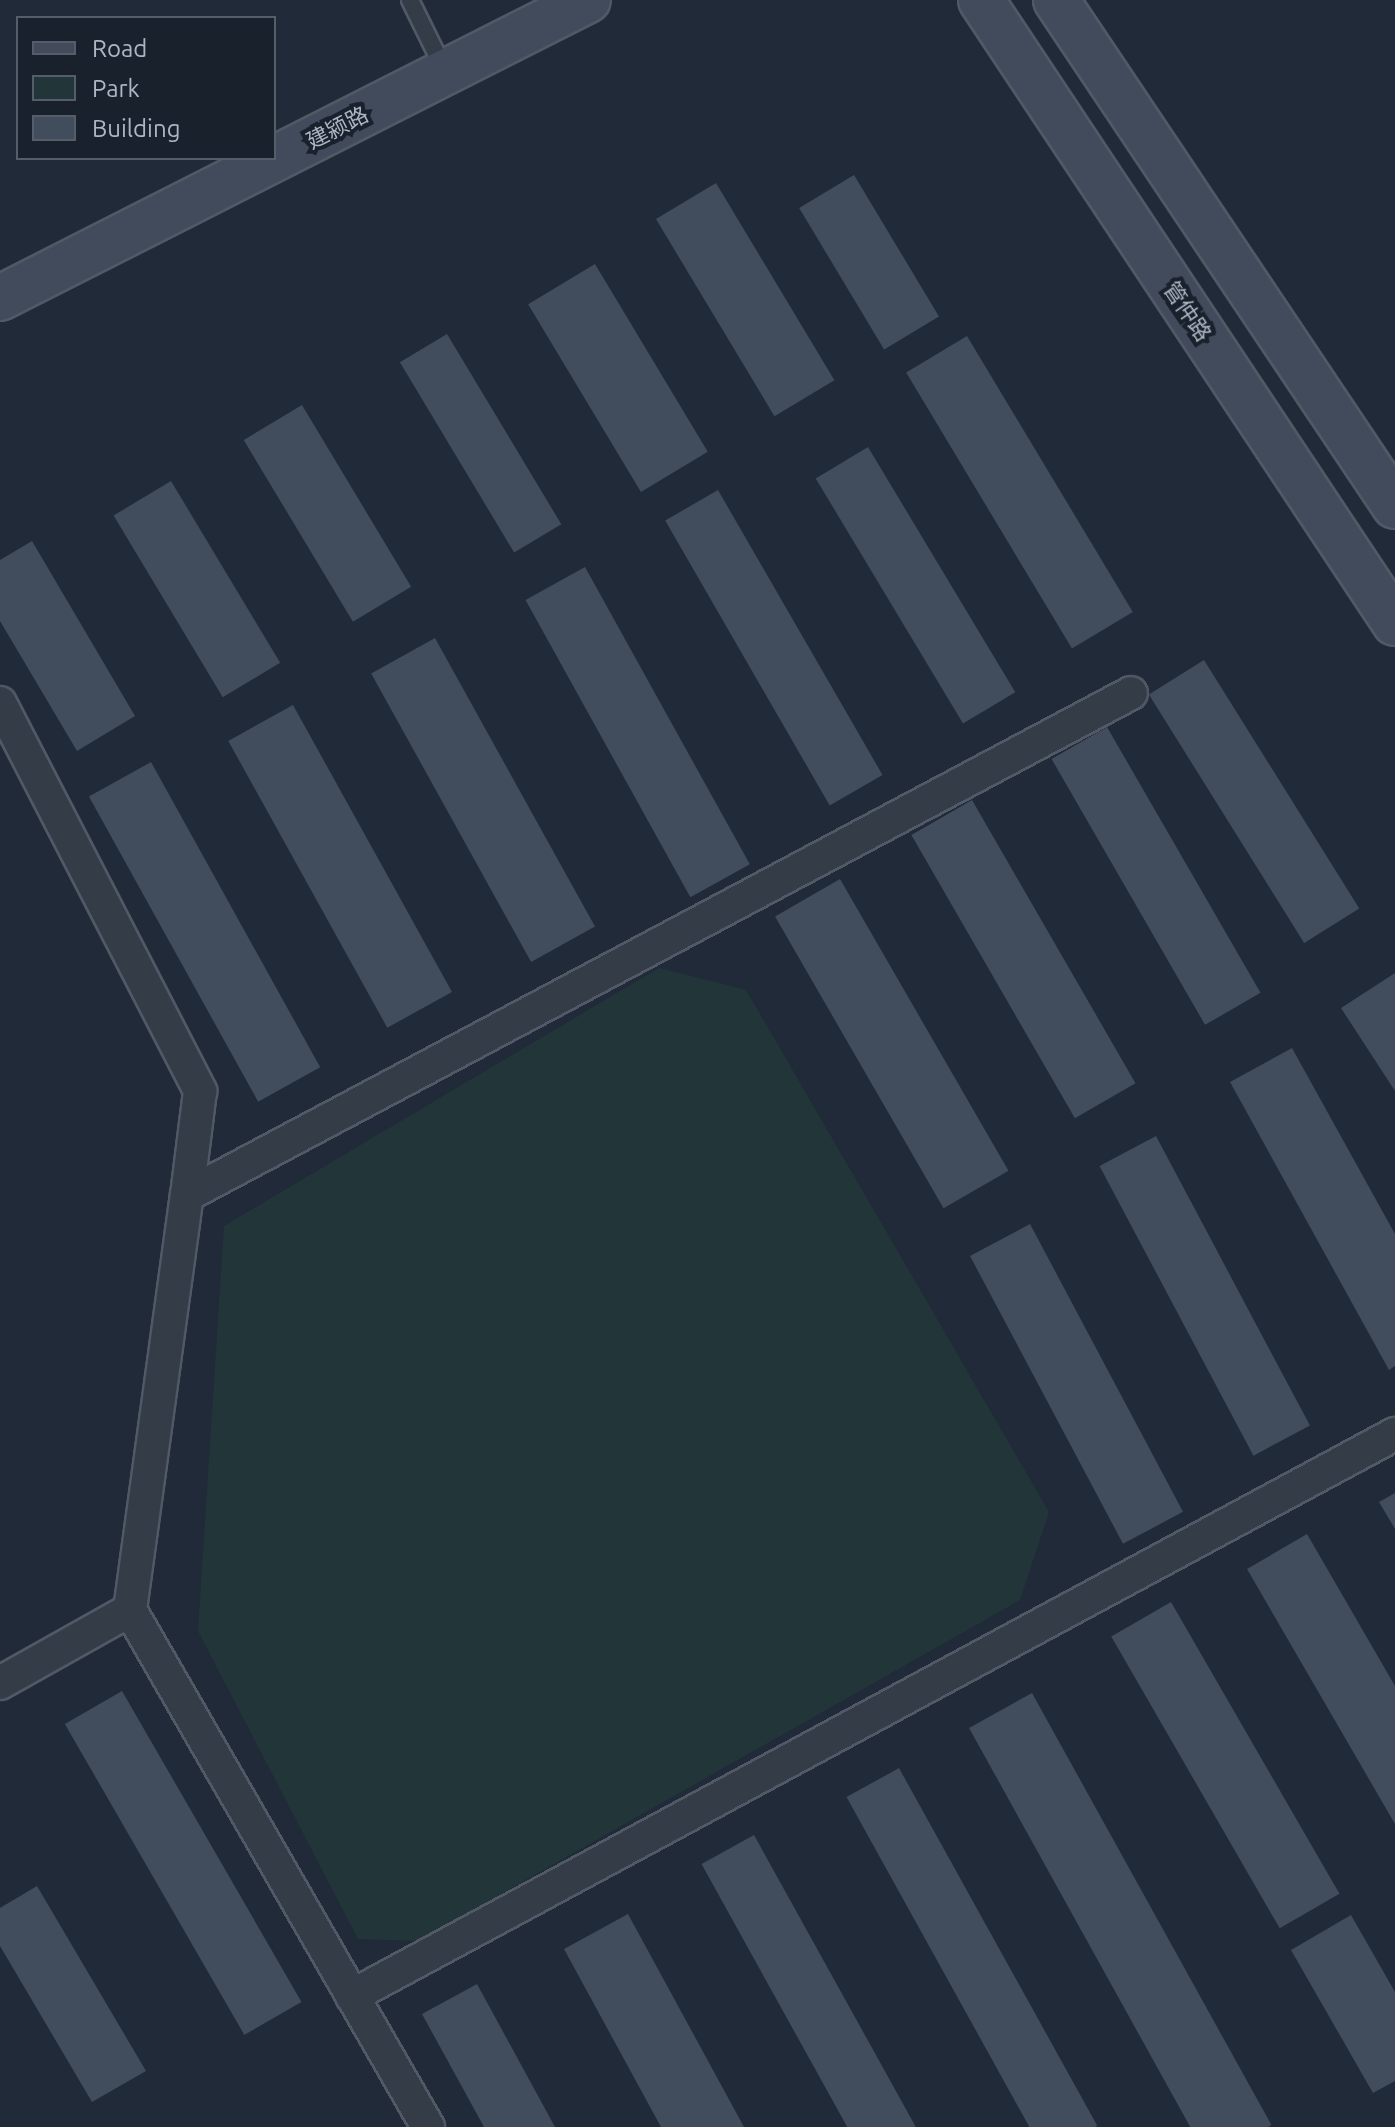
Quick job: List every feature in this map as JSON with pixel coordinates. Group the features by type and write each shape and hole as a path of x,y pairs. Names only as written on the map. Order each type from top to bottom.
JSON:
{"street":[{"name":"建颍路","path":"276,158 588,0"},
{"name":"管仲路","path":"981,0 1395,623"},
{"path":"1056,0 1395,506"},
{"name":"建颍路","path":"0,298 272,160"},
{"path":"187,1195 1131,693"},
{"path":"0,703 200,1091 130,1610 428,2127"},
{"path":"352,1996 1395,1434"},
{"path":"0,1683 130,1610"}],"lane":[{"path":"410,0 446,72"}],"green space":[{"path":"659,968 746,990 1049,1512 1020,1600 418,1941 358,1939 198,1631 224,1226"}],"building":[{"path":"854,175 939,316 884,349 799,208"},
{"path":"716,183 834,380 774,416 656,219"},
{"path":"595,264 708,452 641,492 528,304"},
{"path":"447,334 561,524 514,553 400,362"},
{"path":"967,336 1133,612 1072,649 906,373"},
{"path":"302,405 411,587 353,622 244,440"},
{"path":"868,447 1015,692 963,724 816,478"},
{"path":"171,481 280,663 223,697 114,516"},
{"path":"718,490 882,775 830,805 665,520"},
{"path":"32,541 135,716 77,751 0,621 0,560"},
{"path":"585,567 750,864 690,897 526,600"},
{"path":"435,638 595,927 531,962 371,673"},
{"path":"1204,660 1359,908 1304,943 1149,694"},
{"path":"293,705 452,992 387,1028 228,741"},
{"path":"1107,727 1260,993 1205,1025 1052,759"},
{"path":"151,762 320,1067 258,1102 89,796"},
{"path":"972,800 1136,1083 1075,1118 911,835"},
{"path":"840,879 1008,1171 944,1208 775,916"},
{"path":"1395,973 1395,1091 1341,1008"},
{"path":"1292,1048 1395,1234 1395,1366 1389,1370 1230,1082"},
{"path":"1156,1136 1310,1426 1253,1456 1099,1166"},
{"path":"1030,1224 1183,1512 1123,1544 970,1256"},
{"path":"1395,1493 1395,1529 1379,1502"},
{"path":"1307,1534 1395,1686 1395,1824 1247,1569"},
{"path":"1171,1602 1340,1894 1280,1928 1111,1636"},
{"path":"122,1691 302,2002 244,2035 65,1724"},
{"path":"1032,1693 1271,2125 1190,2127 969,1728"},
{"path":"899,1768 1097,2126 1029,2127 847,1797"},
{"path":"754,1835 915,2126 847,2127 702,1864"},
{"path":"37,1886 146,2071 92,2102 0,1946 0,1908"},
{"path":"628,1914 744,2127 661,2127 564,1949"},
{"path":"1351,1915 1395,1992 1395,2081 1373,2093 1291,1950"},
{"path":"477,1984 555,2127 484,2127 422,2014"}]}
